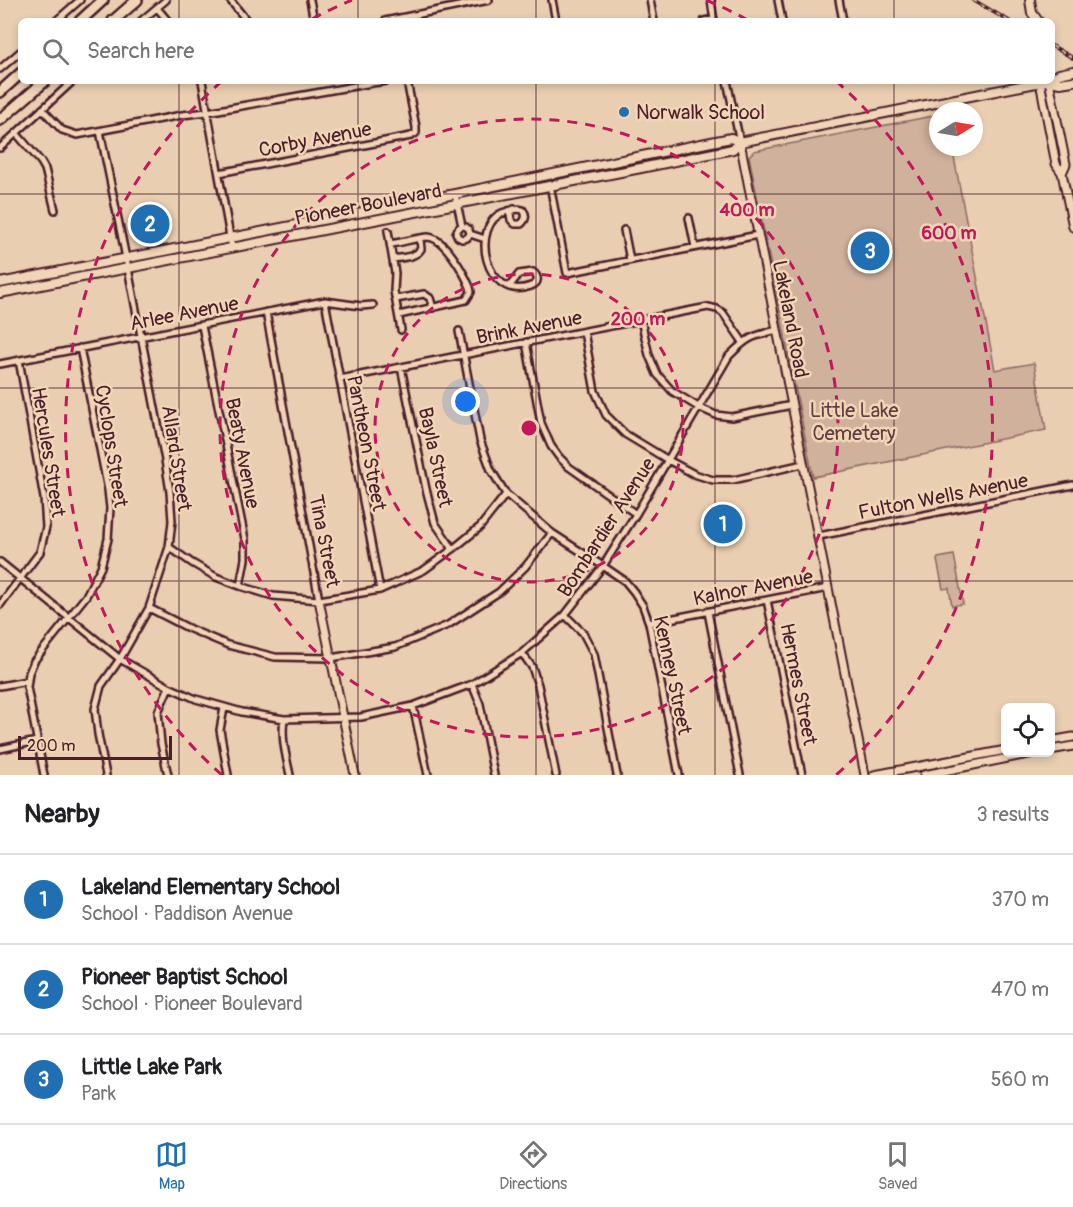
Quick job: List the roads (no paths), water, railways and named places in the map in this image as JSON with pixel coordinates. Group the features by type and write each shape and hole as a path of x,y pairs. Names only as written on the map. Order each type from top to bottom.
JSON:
{"highway":[{"path":"83,18 103,0"},
{"path":"116,18 137,0"},
{"path":"0,92 18,76"},
{"path":"0,120 42,84"}],"main road":[{"path":"1030,0 1031,17"},
{"name":"Pioneer Boulevard","path":"1055,76 1073,71"},
{"name":"Pioneer Boulevard","path":"1055,82 1073,81"},
{"name":"Pioneer Boulevard","path":"0,283 230,237 456,198 550,185 733,149 740,142 1031,84"},
{"name":"Pioneer Boulevard","path":"0,293 232,248 731,138 740,142"}],"street":[{"path":"59,18 80,0"},
{"path":"145,18 166,0"},
{"path":"230,0 245,18"},
{"path":"310,0 313,18"},
{"path":"404,18 489,0"},
{"path":"552,0 555,18"},
{"path":"650,0 653,18"},
{"path":"711,0 714,18"},
{"path":"778,0 781,18"},
{"path":"839,0 842,18"},
{"path":"157,8 165,18"},
{"path":"0,69 18,54"},
{"path":"0,148 70,84"},
{"path":"202,84 232,248"},
{"path":"42,109 62,130 77,135 361,84"},
{"name":"Corby Avenue","path":"219,173 411,136 416,133 416,127 408,84"},
{"name":"Lakeland Road","path":"728,84 865,775"},
{"path":"1046,84 1056,164 1062,173 1073,227"},
{"name":"Allard Street","path":"100,131 163,449 172,521 169,547 149,608 120,659 101,686 95,709 106,775"},
{"path":"16,134 45,169 55,210"},
{"path":"550,185 567,273 758,235"},
{"path":"456,198 462,226"},
{"path":"509,287 519,274 532,272 537,276 537,282 532,286 509,287 501,284 491,270 485,250 488,227 494,218 514,209"},
{"path":"689,218 695,247"},
{"path":"462,226 466,226 470,234"},
{"path":"458,237 456,232 462,226"},
{"path":"624,230 630,260"},
{"path":"388,231 395,273 394,291 401,330"},
{"path":"470,234 485,239"},
{"path":"458,237 467,238 470,234"},
{"path":"390,244 429,237 438,240 445,246 468,281 471,292 466,300 399,315"},
{"path":"445,246 458,237"},
{"path":"393,259 418,253 421,249 420,239"},
{"path":"396,299 424,294 430,298 433,308"},
{"name":"Arlee Avenue","path":"0,364 325,301 373,306"},
{"name":"Pantheon Street","path":"325,301 380,590"},
{"name":"Brink Avenue","path":"340,379 708,307 723,313 743,342"},
{"name":"Tina Street","path":"266,312 319,600 355,775"},
{"path":"641,320 649,355 657,374 672,391 698,407 716,415 732,417 792,405"},
{"name":"Beaty Avenue","path":"202,326 245,539 245,559 240,586"},
{"name":"Bombardier Avenue","path":"0,562 120,659 169,687 196,699 224,708 284,719 361,717 413,706 472,684 522,653 565,615 603,566 636,514 729,356 743,342 755,335 777,330"},
{"name":"Kenney Street","path":"459,331 480,440 491,470 506,494 552,533 625,581 643,606 649,623 679,775"},
{"path":"584,332 595,392 606,415 625,434 668,460 694,474 713,480 733,480 803,464"},
{"path":"525,342 540,423 551,446 569,467 636,514"},
{"name":"Cyclops Street","path":"27,681 34,661 86,596 101,567 108,539 110,508 108,490 80,348"},
{"name":"Hercules Street","path":"0,605 40,552 46,527 44,498 19,360"},
{"name":"Bayla Street","path":"402,367 435,524 453,549"},
{"name":"Fulton Wells Avenue","path":"819,536 1073,485"},
{"path":"169,547 216,577 240,586 273,596 319,600 380,590 424,570 480,527 506,494"},
{"path":"149,608 228,645 275,657 331,658 395,647 448,626 499,592 525,567 552,533"},
{"name":"Kalnor Avenue","path":"649,623 828,588"},
{"name":"Hermes Street","path":"767,600 802,775"},
{"path":"708,612 740,775"},
{"path":"565,615 583,633 594,654 617,775"},
{"path":"522,653 532,667 538,685 556,775"},
{"path":"0,686 27,681 44,775"},
{"path":"472,684 480,704 494,775"},
{"path":"168,775 161,744 158,712 169,687"},
{"path":"413,706 428,775"},
{"path":"224,708 220,730 228,775"},
{"path":"284,719 283,741 290,775"},
{"path":"1055,740 1073,737"},
{"path":"0,749 37,741"},
{"path":"1055,749 1073,746"},
{"path":"874,775 1001,751"},
{"path":"924,775 1017,757"}],"railway":[{"path":"973,0 1004,18"},
{"path":"1055,48 1073,58"}],"place":[{"name":"Norwalk School","path":"624,112"},
{"name":"Pioneer Baptist School","path":"150,224"},
{"name":"Little Lake Park","path":"870,251"},
{"name":"Lakeland Elementary School","path":"723,524"}],"park label":[{"name":"Little Lake Cemetery","path":"854,422"}]}
